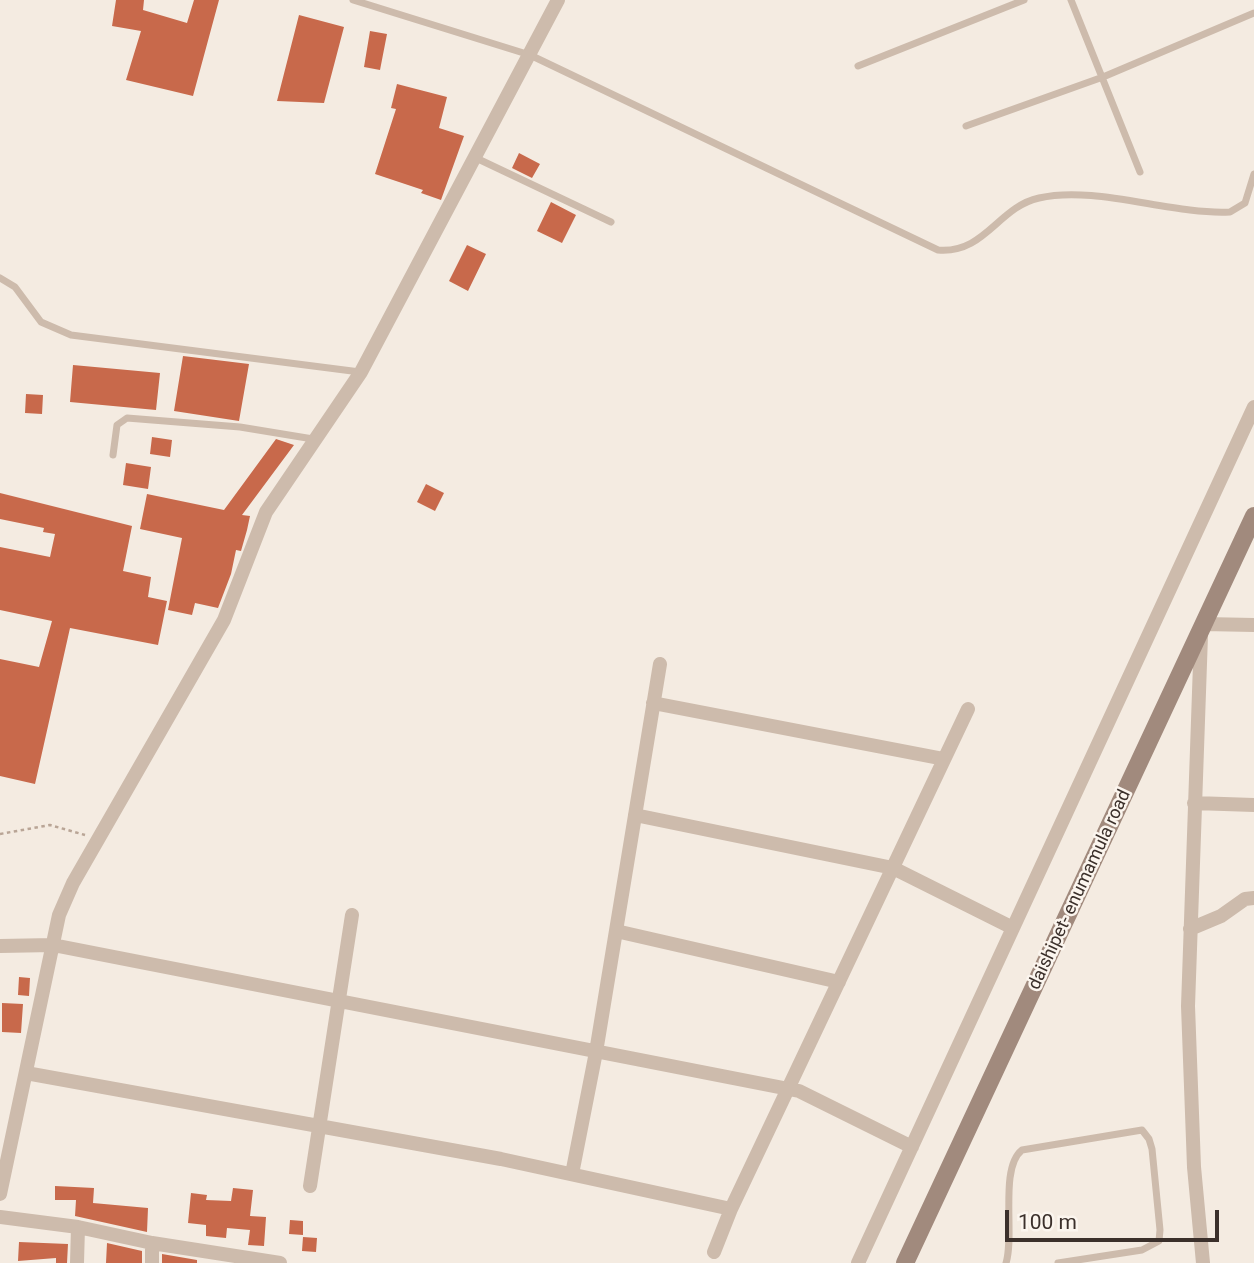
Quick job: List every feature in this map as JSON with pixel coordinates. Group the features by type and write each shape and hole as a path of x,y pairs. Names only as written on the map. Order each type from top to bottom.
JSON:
{"street":[{"path":"0,1194 59,915 96,840 224,620 258,526 313,439 361,372 558,0"},
{"path":"858,1263 1254,407"},
{"name":"daishipet- enumamula road","path":"905,1263 1254,516"},
{"path":"1203,1263 1194,1167 1188,1006 1203,628 1254,625"},
{"path":"572,1174 596,1052 660,664"},
{"path":"653,703 944,759"},
{"path":"714,1252 731,1209 968,709"},
{"path":"1194,803 1254,805"},
{"path":"635,815 893,868 1013,928"},
{"path":"1190,929 1221,916 1245,899 1254,898"},
{"path":"310,1186 352,915"},
{"path":"616,931 839,982"},
{"path":"0,946 53,945 788,1089 821,1100 912,1147"},
{"path":"26,1073 572,1174 731,1209"},
{"path":"0,1217 78,1227 223,1259 280,1263"},
{"path":"77,1263 78,1227"},
{"path":"152,1243 152,1263"}],"lane":[{"path":"353,0 530,55 938,250 957,251 981,237 1024,202 1040,198 1068,195 1230,212 1245,203 1254,174"},
{"path":"858,66 1024,0"},
{"path":"1071,0 1140,172"},
{"path":"966,126 1104,77 1254,13"},
{"path":"476,158 611,222"},
{"path":"0,278 15,287 41,322 71,335 361,372"},
{"path":"113,455 117,425 127,418 240,426 313,439"},
{"path":"1006,1263 1012,1170 1016,1155 1022,1150 1142,1130 1152,1149 1160,1230 1158,1241 1142,1250 1058,1263"}],"path":[{"path":"0,834 50,825 74,830 96,840"}],"building":[{"path":"116,0 144,0 143,10 187,23 194,0 219,0 193,96 126,80 141,31 112,26"},
{"path":"299,15 344,27 324,103 277,101"},
{"path":"370,31 387,34 380,70 364,67"},
{"path":"397,84 447,97 439,128 464,136 441,200 421,193 423,190 375,174 396,109 391,108"},
{"path":"519,153 540,164 532,178 512,168"},
{"path":"551,202 576,215 562,243 537,231"},
{"path":"467,245 486,254 468,291 449,281"},
{"path":"183,356 249,364 239,421 174,411"},
{"path":"73,365 160,373 156,410 70,402"},
{"path":"26,394 43,395 42,414 25,413"},
{"path":"152,437 172,440 170,457 150,454"},
{"path":"276,439 294,445 242,515 250,516 247,530 241,551 236,550 231,574 218,608 195,603 192,615 168,610 182,538 140,529 147,494 224,510"},
{"path":"126,463 151,467 148,489 123,485"},
{"path":"426,484 444,493 435,511 417,502"},
{"path":"0,493 132,526 123,571 151,577 148,597 167,601 158,645 70,628 35,784 0,776 0,659 39,667 52,621 0,610 0,547 50,557 55,534 43,532 44,528 0,519"},
{"path":"19,977 30,978 29,996 18,995"},
{"path":"2,1003 23,1004 21,1033 2,1032"},
{"path":"55,1186 94,1188 93,1203 148,1208 147,1232 75,1216 76,1200 55,1200"},
{"path":"233,1188 253,1190 250,1216 266,1217 264,1246 248,1245 250,1230 227,1228 226,1238 206,1236 206,1225 188,1223 191,1193 207,1195 206,1200 231,1201"},
{"path":"290,1220 303,1221 303,1235 289,1234"},
{"path":"303,1237 317,1238 316,1252 302,1251"},
{"path":"19,1242 68,1244 67,1263 56,1263 56,1258 18,1261"},
{"path":"107,1243 142,1251 142,1263 106,1263"},
{"path":"162,1254 197,1260 197,1263 162,1263"}]}
